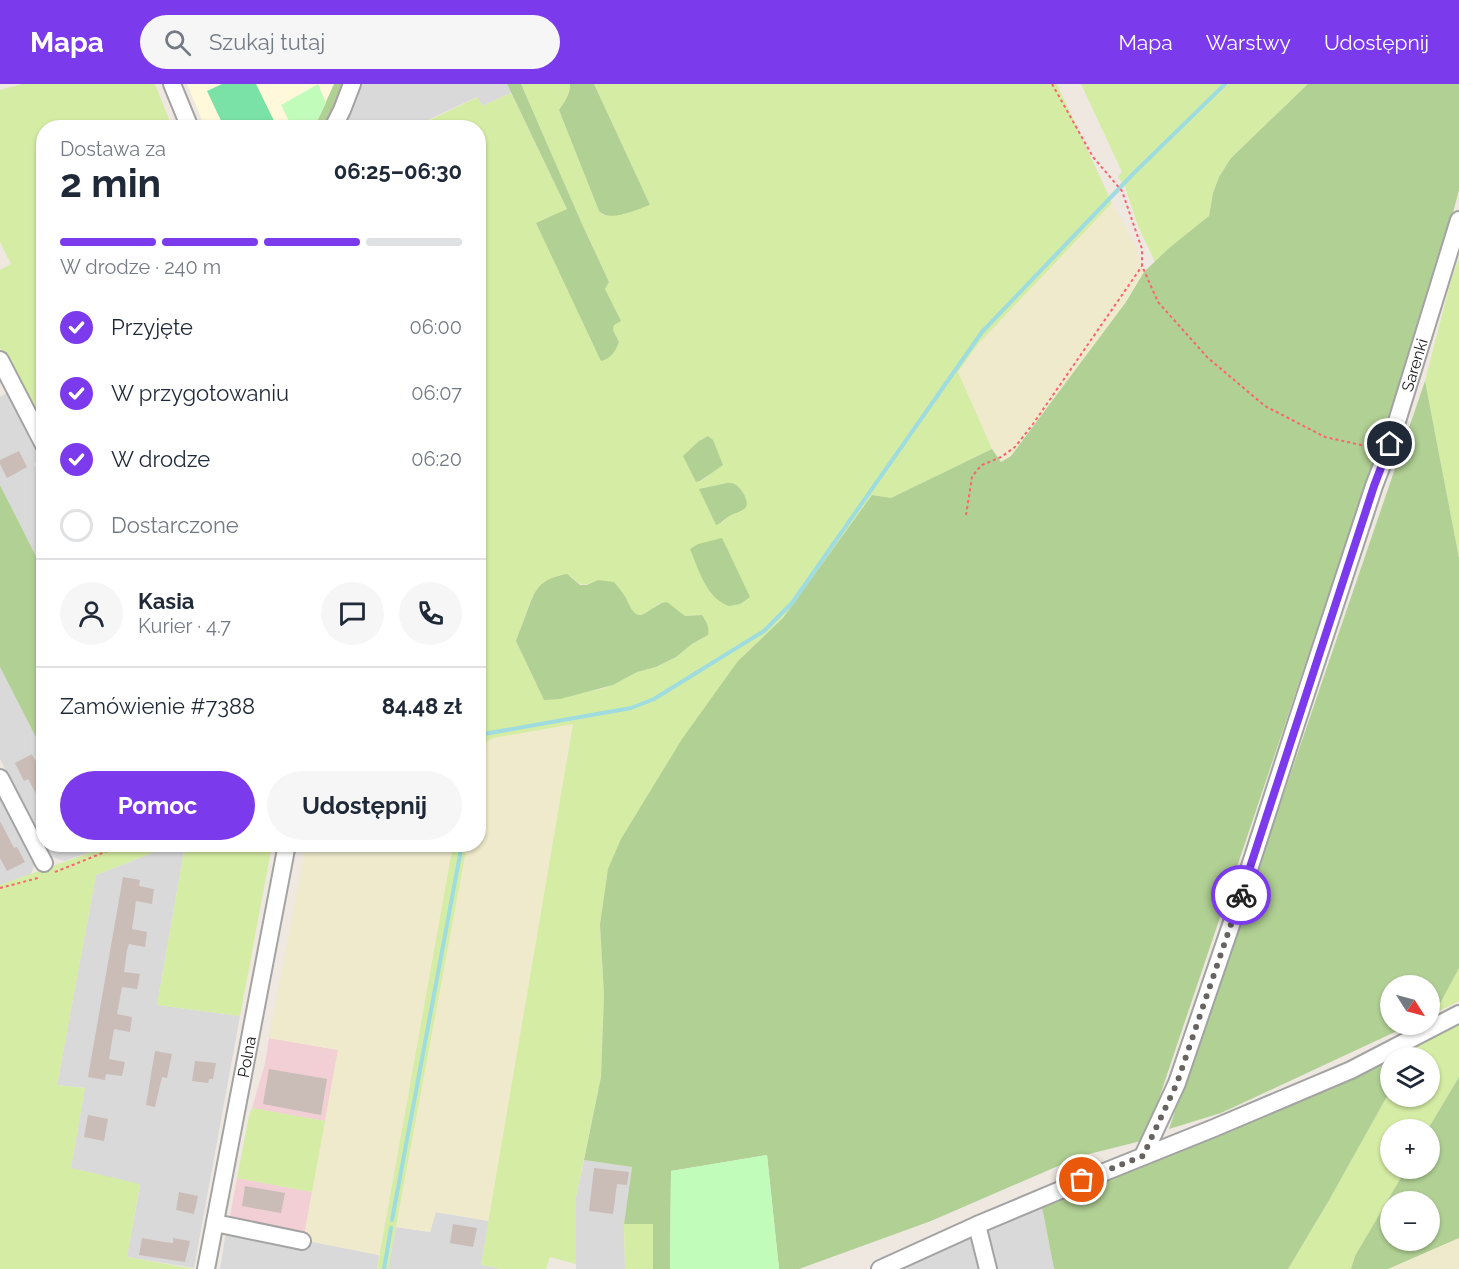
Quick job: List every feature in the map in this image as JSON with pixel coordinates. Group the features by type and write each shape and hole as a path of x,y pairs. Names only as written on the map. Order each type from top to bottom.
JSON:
{"street":[{"path":"172,84 187,120"},
{"path":"337,120 352,84"},
{"name":"Sarenki","path":"1143,1156 1177,1083 1232,925 1303,701 1390,444 1459,220"},
{"path":"0,360 36,430"},
{"path":"0,778 44,872"},
{"name":"Polna","path":"206,1269 285,852"},
{"path":"880,1269 1082,1180 1224,1124 1351,1070 1459,1014"},
{"path":"215,1223 302,1241"},
{"path":"976,1225 988,1269"}],"path":[{"path":"1052,84 1093,157 1122,191 1142,249 1142,266 1158,302 1208,358 1264,406 1325,437 1361,445 1390,444"},
{"path":"966,515 972,477 982,465 1001,457 1015,447 1142,266"},
{"path":"0,888 102,852"}],"shaded area":[{"path":"187,84 334,84 326,103 314,120 202,120"},
{"path":"358,84 507,84 511,93 482,106 477,97 428,120 346,120"},
{"path":"1112,203 1136,246 1144,272 1126,302 1011,456 1001,462 992,449 957,372 978,344"},
{"path":"10,391 36,443 36,462 34,464 36,468 36,556 0,485 0,397"},
{"path":"0,667 36,737 36,828 0,759"},
{"path":"573,723 489,1221 436,1212 430,1232 396,1227 466,852 486,852 486,741"},
{"path":"0,792 36,861 31,874 0,885"},
{"path":"48,852 90,852 65,861 51,857"},
{"path":"154,852 184,852 157,1005 240,1016 194,1268 127,1257 140,1185 71,1168 85,1088 57,1085 96,875"},
{"path":"305,852 452,852 379,1255 308,1241 304,1236 338,1050 269,1038"},
{"path":"269,1038 338,1050 325,1121 252,1108 265,1064"},
{"path":"584,1160 632,1167 624,1224 625,1269 576,1269 576,1197"},
{"path":"237,1178 312,1192 304,1236 229,1222"},
{"path":"1042,1207 1054,1269 997,1269 988,1236 989,1229"},
{"path":"435,1212 489,1221 481,1265 503,1269 388,1269 396,1227 430,1232"},
{"path":"226,1232 308,1241 379,1255 377,1269 220,1269"},
{"path":"973,1236 984,1269 895,1269"},
{"path":"1459,1238 1459,1269 1388,1269 1429,1251 1440,1251 1440,1246"}],"green space":[{"path":"22,84 155,84 169,120 36,120 36,417 0,348 0,270 11,264 0,242 0,90"},
{"path":"222,84 256,84 274,120 221,120 207,91"},
{"path":"318,84 326,103 318,120 288,120 281,105"},
{"path":"334,84 344,84 327,120 318,120"},
{"path":"507,84 521,84 609,282 605,289 621,321 614,325 613,330 619,342 618,345 604,360 601,361 536,223 567,209"},
{"path":"521,84 570,84 568,95 559,110 599,211 603,215 631,211 650,205 594,84 1057,84 1112,203 978,344 958,372 992,449 891,498 872,495 783,618 738,661 608,869 600,924 604,995 601,1077 576,1197 576,1264 550,1257 546,1269 503,1269 481,1265 573,724 493,738 487,741 486,746 486,120 430,120 478,97 482,106 511,93 567,209 536,224 611,356 619,342 613,330 614,325 620,321 605,289 609,282","holes":["703,438 708,476 696,482 684,456","727,483 744,509 728,516 721,524 700,489","560,575 572,577 581,584 598,580 625,598 631,610 638,615 642,615 659,603 684,616 702,615 708,635 676,657 656,667 637,672 613,685 544,700 516,641 532,597 544,582"]},
{"path":"570,84 594,84 650,205 610,216 599,211 559,110 568,95"},
{"path":"1081,84 1308,84 1231,158 1219,177 1213,193 1209,216 1155,262 1138,226 1125,187 1118,177 1122,172"},
{"path":"1308,84 1459,84 1459,190 1438,270 1145,1140 1081,1156 931,1221 799,1269 779,1269 767,1155 671,1171 670,1269 653,1269 653,1224 624,1224 632,1167 584,1160 601,1077 604,995 600,924 608,869 621,839 682,739 738,661 783,618 872,495 891,498 992,449 1001,462 1011,456 1126,302 1144,272 1169,248 1209,216 1213,193 1219,177 1231,158"},
{"path":"1459,259 1459,558 1425,381 1451,280"},
{"path":"1425,381 1459,558 1459,968 1440,1004 1440,975 1380,975 1380,1035 1389,1035 1221,1113 1169,1129"},
{"path":"708,436 713,440 723,465 696,482 683,456"},
{"path":"727,483 734,484 741,489 747,504 742,510 716,525 699,489"},
{"path":"0,485 36,556 36,737 0,667"},
{"path":"722,538 750,597 740,604 729,606 714,597 700,574 690,549 698,544"},
{"path":"567,574 580,585 587,585 598,580 614,582 637,615 667,602 685,616 702,615 708,627 708,635 676,657 656,667 637,672 613,685 560,699 544,700 516,641 535,592 550,579"},
{"path":"92,852 154,852 96,875 57,1085 85,1088 71,1168 140,1184 127,1257 194,1269 0,1269 0,885"},
{"path":"184,852 271,852 240,1016 157,1005"},
{"path":"452,852 466,852 388,1269 377,1269"},
{"path":"1459,968 1459,1001 1440,1010 1440,1004"},
{"path":"1459,1022 1459,1077 1434,1119 1380,1119 1380,1179 1400,1179 1393,1191 1380,1191 1380,1213 1355,1256 1351,1269 1288,1269 1381,1107 1440,1107 1440,1047 1409,1047 1433,1035 1440,1035 1440,1032"},
{"path":"1380,1061 1381,1107 1288,1269 1054,1269 1042,1207 1218,1134"},
{"path":"1459,1077 1459,1238 1440,1246 1440,1191 1393,1191 1400,1179 1440,1179 1440,1119 1434,1119"},
{"path":"252,1108 325,1121 312,1192 237,1178"},
{"path":"767,1155 779,1269 670,1269 671,1171"},
{"path":"1380,1213 1380,1251 1429,1251 1388,1269 1351,1269 1355,1256"},
{"path":"624,1224 653,1224 653,1269 625,1269"}],"building":[{"path":"19,451 27,467 7,478 0,460"},
{"path":"32,754 36,762 36,794 28,779 24,781 15,763"},
{"path":"0,821 14,848 17,847 25,862 7,871 0,858"},
{"path":"123,877 140,880 139,886 154,889 152,904 136,901 132,929 147,932 145,947 129,944 127,950 124,972 140,974 137,989 122,987 117,1014 132,1017 130,1032 114,1029 109,1059 125,1062 122,1076 106,1074 105,1080 88,1077"},
{"path":"155,1051 172,1054 167,1078 162,1077 155,1107 146,1105"},
{"path":"195,1061 216,1063 213,1079 209,1079 208,1083 192,1081"},
{"path":"269,1069 327,1079 321,1115 263,1104"},
{"path":"88,1115 108,1119 104,1141 84,1137"},
{"path":"594,1168 629,1172 627,1185 617,1184 613,1214 589,1211"},
{"path":"245,1186 285,1193 281,1213 242,1206"},
{"path":"179,1192 198,1196 194,1214 176,1210"},
{"path":"453,1224 477,1228 473,1247 450,1243"},
{"path":"142,1238 173,1243 173,1238 190,1241 185,1262 139,1255"}],"waterway":[{"path":"486,734 631,708 654,699 764,631 792,603 982,332 1133,174 1225,84"},
{"path":"392,1220 461,852"},
{"path":"384,1269 391,1228"}],"way so far":[{"path":"1082,1180 1143,1156 1177,1083 1241,895"}],"route":[{"path":"1241,895 1374,486 1390,444"}]}
